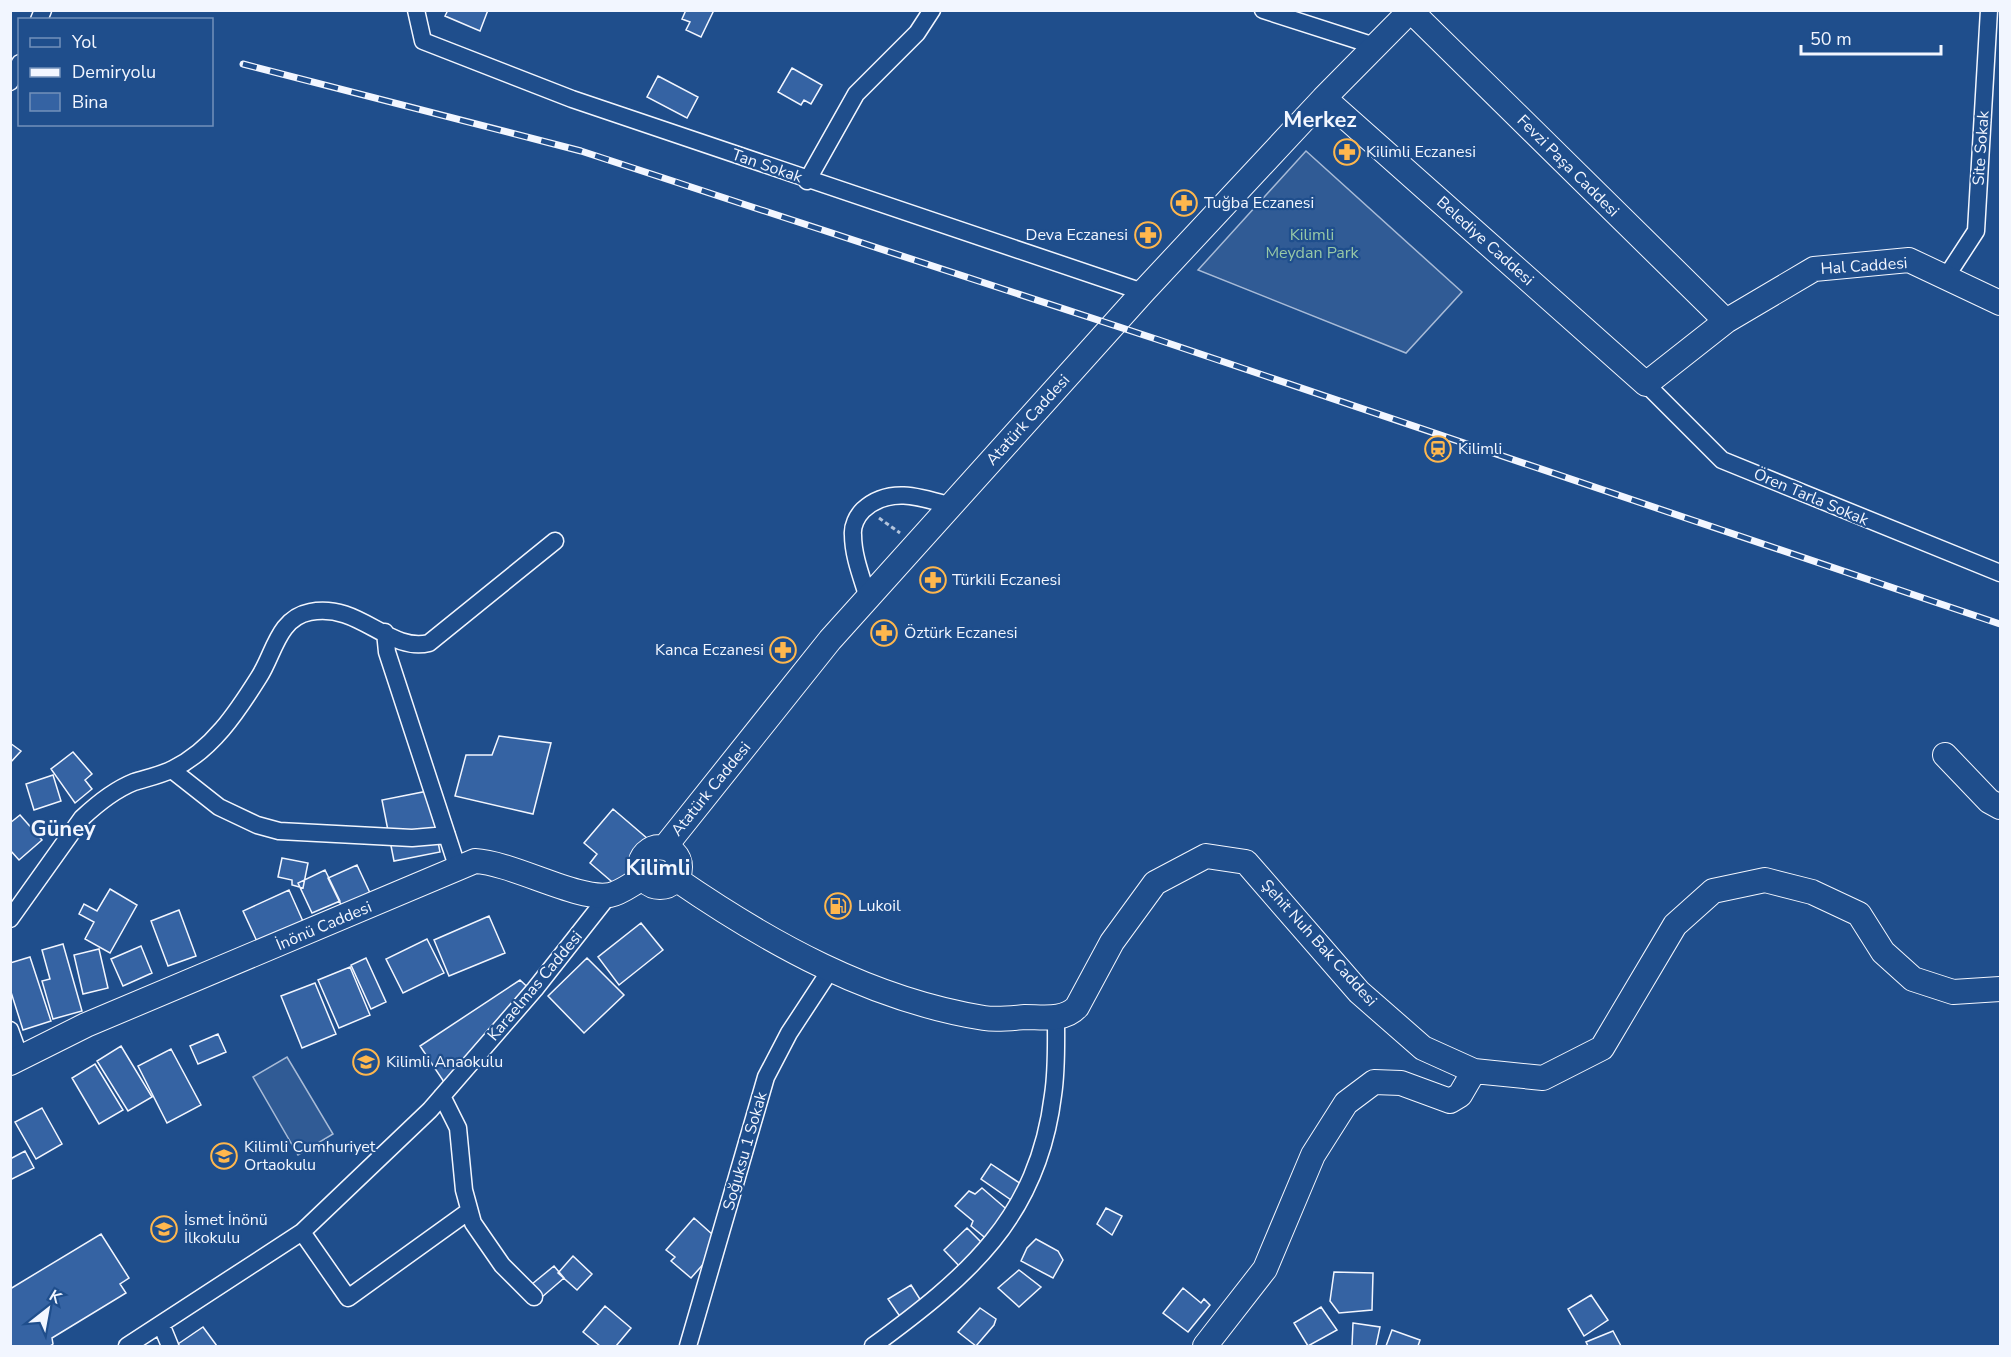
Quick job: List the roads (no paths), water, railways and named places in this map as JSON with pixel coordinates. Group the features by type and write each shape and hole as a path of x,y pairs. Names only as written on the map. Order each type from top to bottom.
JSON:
{"main road":[{"name":"Atatürk Caddesi","path":"664,848 830,640 1143,292 1324,98 1411,11"},
{"name":"Fevzi Paşa Caddesi","path":"1411,11 1726,321"},
{"name":"Belediye Caddesi","path":"1324,98 1646,384"},
{"name":"Hal Caddesi","path":"1646,384 1726,321 1814,269 1909,260 2001,303"},
{"path":"1945,754 1989,801 2001,807"},
{"path":"664,848 670,850 679,861 680,868 676,879 659,887 643,878 640,866 645,854 651,849 664,848"},
{"name":"Şehit Nuh Bak Caddesi","path":"1056,1017 1077,1007 1112,942 1155,883 1206,856 1246,862 1359,992 1423,1048 1474,1071 1543,1078 1602,1048 1675,925 1713,891 1765,880 1812,892 1859,914 1883,952 1913,979 1953,992 2001,989"},
{"name":"İnönü Caddesi","path":"15,1060 86,1025 475,861 492,861 579,891 609,895"},
{"path":"609,895 643,878"},
{"path":"676,879 790,950 881,993 986,1019 1056,1017"},
{"path":"1205,1347 1265,1269 1313,1155 1346,1103 1374,1082 1401,1083 1450,1101 1460,1095 1474,1071"}],"street":[{"name":"Tan Sokak","path":"416,10 423,40 572,99 807,181 1143,292"},
{"path":"807,181 856,94 917,33 932,10"},
{"path":"1263,10 1375,46"},
{"name":"Site Sokak","path":"1946,277 1976,231 1989,10"},
{"path":"10,82 18,67"},
{"name":"Ören Tarla Sokak","path":"1646,384 1722,460 2001,573"},
{"path":"868,598 852,534 854,524 865,508 884,497 901,494 951,506"},
{"path":"10,919 82,818 93,808 118,790 172,770 201,750 233,717 261,674 283,630 295,617 314,611 336,613 362,620 403,644 413,646 437,640 555,541"},
{"path":"385,632 387,652 458,869"},
{"path":"172,770 219,807 257,825 279,831 412,837 447,835"},
{"name":"Karaelmas Caddesi","path":"127,1347 302,1232 442,1096 535,989 609,895"},
{"name":"Soğuksu 1 Sokak","path":"688,1347 766,1077 789,1033 831,969"},
{"path":"873,1347 973,1265 1017,1208 1037,1162 1050,1118 1056,1072 1056,1017"},
{"path":"10,1029 15,1060"},
{"path":"442,1096 458,1128 464,1190 473,1223 502,1265 534,1297"},
{"path":"302,1232 348,1298 469,1211"},
{"path":"161,1324 170,1347"}],"railway":[{"path":"243,64 581,151 1159,340 2000,624"}],"place":[{"name":"Kilimli Eczanesi","path":"1347,152"},
{"name":"Tuğba Eczanesi","path":"1184,203"},
{"name":"Deva Eczanesi","path":"1148,235"},
{"name":"Kilimli","path":"1438,449"},
{"name":"Türkili Eczanesi","path":"933,580"},
{"name":"Öztürk Eczanesi","path":"884,633"},
{"name":"Kanca Eczanesi","path":"783,650"},
{"name":"Lukoil","path":"838,906"},
{"name":"Kilimli Anaokulu","path":"366,1062"},
{"name":"Kilimli Cumhuriyet Ortaokulu","path":"224,1156"},
{"name":"İsmet İnönü İlkokulu","path":"164,1229"}],"district":[{"name":"Merkez","path":"1320,120"},
{"name":"Güney","path":"63,829"},
{"name":"Kilimli","path":"658,868"}],"park label":[{"name":"Kilimli Meydan Park","path":"1312,244"}]}
